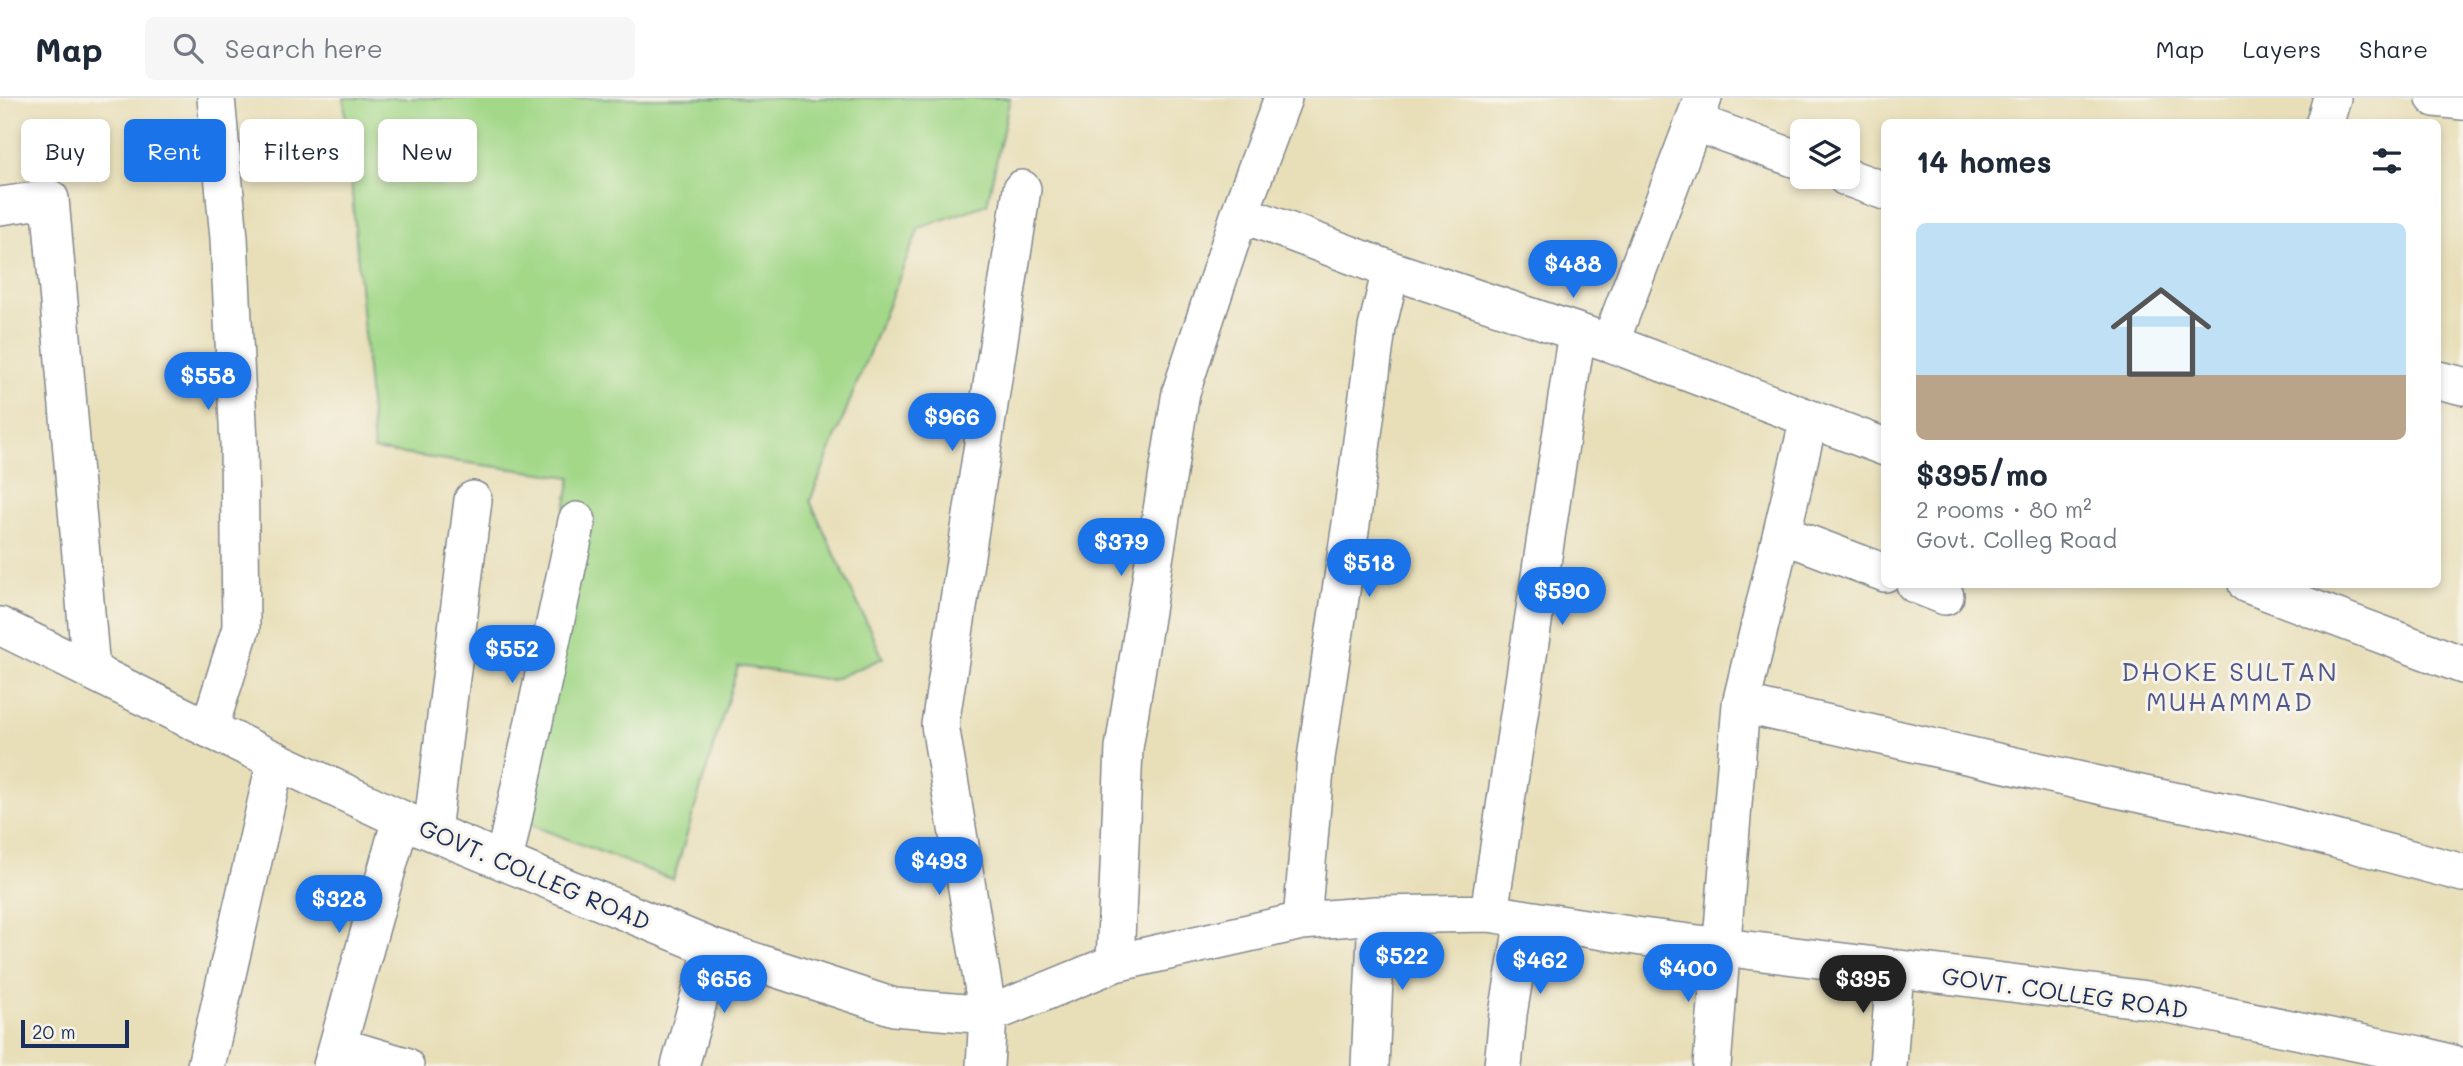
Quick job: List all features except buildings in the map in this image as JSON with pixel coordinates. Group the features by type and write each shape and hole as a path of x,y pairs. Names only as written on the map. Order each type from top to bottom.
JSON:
{"street":[{"path":"209,729 241,628 239,443 229,238 216,98"},
{"path":"2326,119 2332,98"},
{"path":"2435,98 2463,101"},
{"path":"1115,963 1124,748 1181,392 1277,100"},
{"path":"1503,1066 1508,1014 1506,916 1594,338 1699,110 1790,155"},
{"path":"1860,182 1881,190"},
{"path":"985,1066 988,1015 940,725 1022,189"},
{"path":"0,206 50,199 91,670"},
{"path":"1240,214 1391,270 1594,338 1881,446"},
{"path":"1302,920 1316,758 1377,328 1391,270"},
{"path":"2441,381 2463,386"},
{"path":"1712,1066 1741,704 1810,419"},
{"path":"405,1066 335,1056 416,825 473,500"},
{"path":"504,861 577,521"},
{"path":"1782,534 1881,571"},
{"path":"2258,588 2463,665"},
{"name":"GOVT. COLLEG ROAD","path":"0,626 209,729 416,825 713,948 894,1007 988,1015 1115,963 1302,920 1377,915 1506,916 1722,947 2148,1000 2423,1061 2459,1066"},
{"path":"1741,704 2112,788 2260,818 2463,873"},
{"path":"206,1066 276,760"},
{"path":"1370,1066 1377,915"},
{"path":"680,1066 713,948"},
{"path":"1888,1066 1895,969"}],"green space":[{"path":"344,98 1010,98 987,204 919,228 810,501 883,658 832,680 738,666 673,880 508,816 571,477 374,450 351,182 364,182 364,119 346,119"}],"district":[{"name":"DHOKE SULTAN MUHAMMAD","path":"2230,686"}]}
